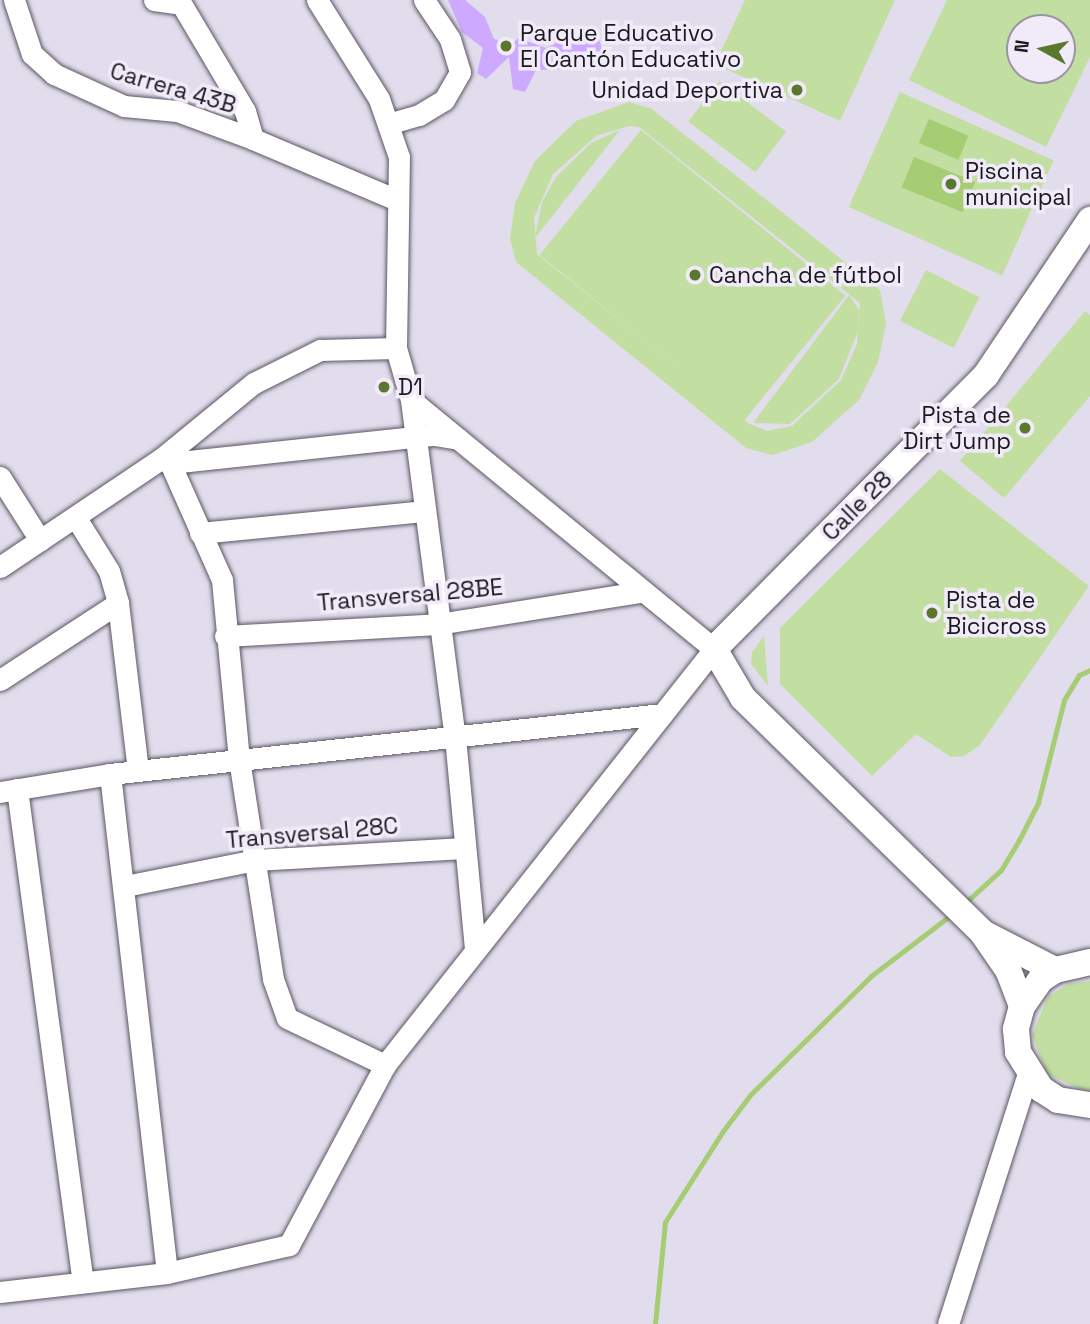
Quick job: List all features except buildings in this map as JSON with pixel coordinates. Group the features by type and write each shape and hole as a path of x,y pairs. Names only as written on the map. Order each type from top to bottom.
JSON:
{"main road":[{"name":"Calle 28","path":"714,649 986,376 1090,220"},
{"path":"714,649 743,698 975,926 1007,970 1021,1006"},
{"path":"975,926 1055,970"},
{"path":"1090,962 1055,970 1021,1006 1016,1029 1028,1074 1058,1100 1090,1105"}],"street":[{"name":"Carrera 43B","path":"15,0 32,54 54,74 124,106 177,111 253,139 397,200"},
{"path":"154,0 180,2 244,111 253,139"},
{"path":"317,0 391,123 399,157 397,200 401,227 396,348 411,400 423,511 455,737 475,947"},
{"path":"391,123 444,100 458,80 450,39 424,0"},
{"path":"0,567 166,461 234,394 296,360 320,351 396,348"},
{"path":"0,1292 167,1273 289,1245 385,1065 475,947 714,649 640,592 463,440 411,400"},
{"path":"166,461 448,435 463,440"},
{"path":"166,461 222,580 225,636 239,759 273,979 287,1018 385,1065"},
{"path":"0,477 40,540"},
{"path":"200,533 423,511"},
{"path":"76,518 109,571 118,603 138,771"},
{"name":"Transversal 28BE","path":"225,636 438,624 640,592"},
{"path":"0,681 118,603"},
{"path":"83,1282 9,791 110,774 662,714"},
{"path":"110,774 125,886 167,1273"},
{"name":"Transversal 28C","path":"125,886 255,860 464,848"},
{"path":"948,1324 1028,1074"}],"shaded area":[{"path":"745,0 895,0 840,121 715,64"},
{"path":"947,0 1090,0 1090,57 1046,147 909,80"},
{"path":"719,81 786,132 755,172 688,122"},
{"name":"Piscina municipal","path":"900,92 1053,160 1002,275 849,207"},
{"path":"629,102 652,109 880,290 886,324 878,362 859,400 812,442 773,455 746,448 516,262 510,239 515,203 535,161 576,121","holes":["629,126 639,127 860,303 857,344 841,380 792,426 767,431 748,423 537,254 534,218 553,174 596,136"]},
{"path":"929,119 969,136 958,160 919,143"},
{"path":"620,130 535,238 542,202 556,177 591,143"},
{"name":"Cancha de fútbol","path":"641,130 845,296 744,421 540,255"},
{"path":"914,157 975,182 963,212 902,188"},
{"path":"926,270 979,297 954,348 900,321"},
{"path":"849,295 859,310 858,331 839,379 790,424 753,423"},
{"name":"Pista de Dirt Jump","path":"1085,311 1090,315 1090,396 1004,498 960,461"},
{"name":"Pista de Bicicross","path":"940,469 1089,586 980,745 964,756 951,757 916,734 872,776 780,684 780,628"},
{"path":"764,636 768,686 751,664 752,652"},
{"path":"1090,981 1090,1090 1085,1091 1047,1074 1032,1035 1048,997 1068,984"}],"waterway":[{"path":"965,903 1001,870 1019,840 1038,803 1064,700 1079,675 1090,670"},
{"path":"655,1324 665,1222 723,1131 751,1094 871,976 952,914"}],"place":[{"name":"Parque Educativo El Cantón Educativo","path":"506,46"},
{"name":"Unidad Deportiva","path":"797,90"},
{"name":"Piscina municipal","path":"951,184"},
{"name":"Cancha de fútbol","path":"695,275"},
{"name":"D1","path":"384,387"},
{"name":"Pista de Dirt Jump","path":"1025,428"},
{"name":"Pista de Bicicross","path":"932,613"}]}
